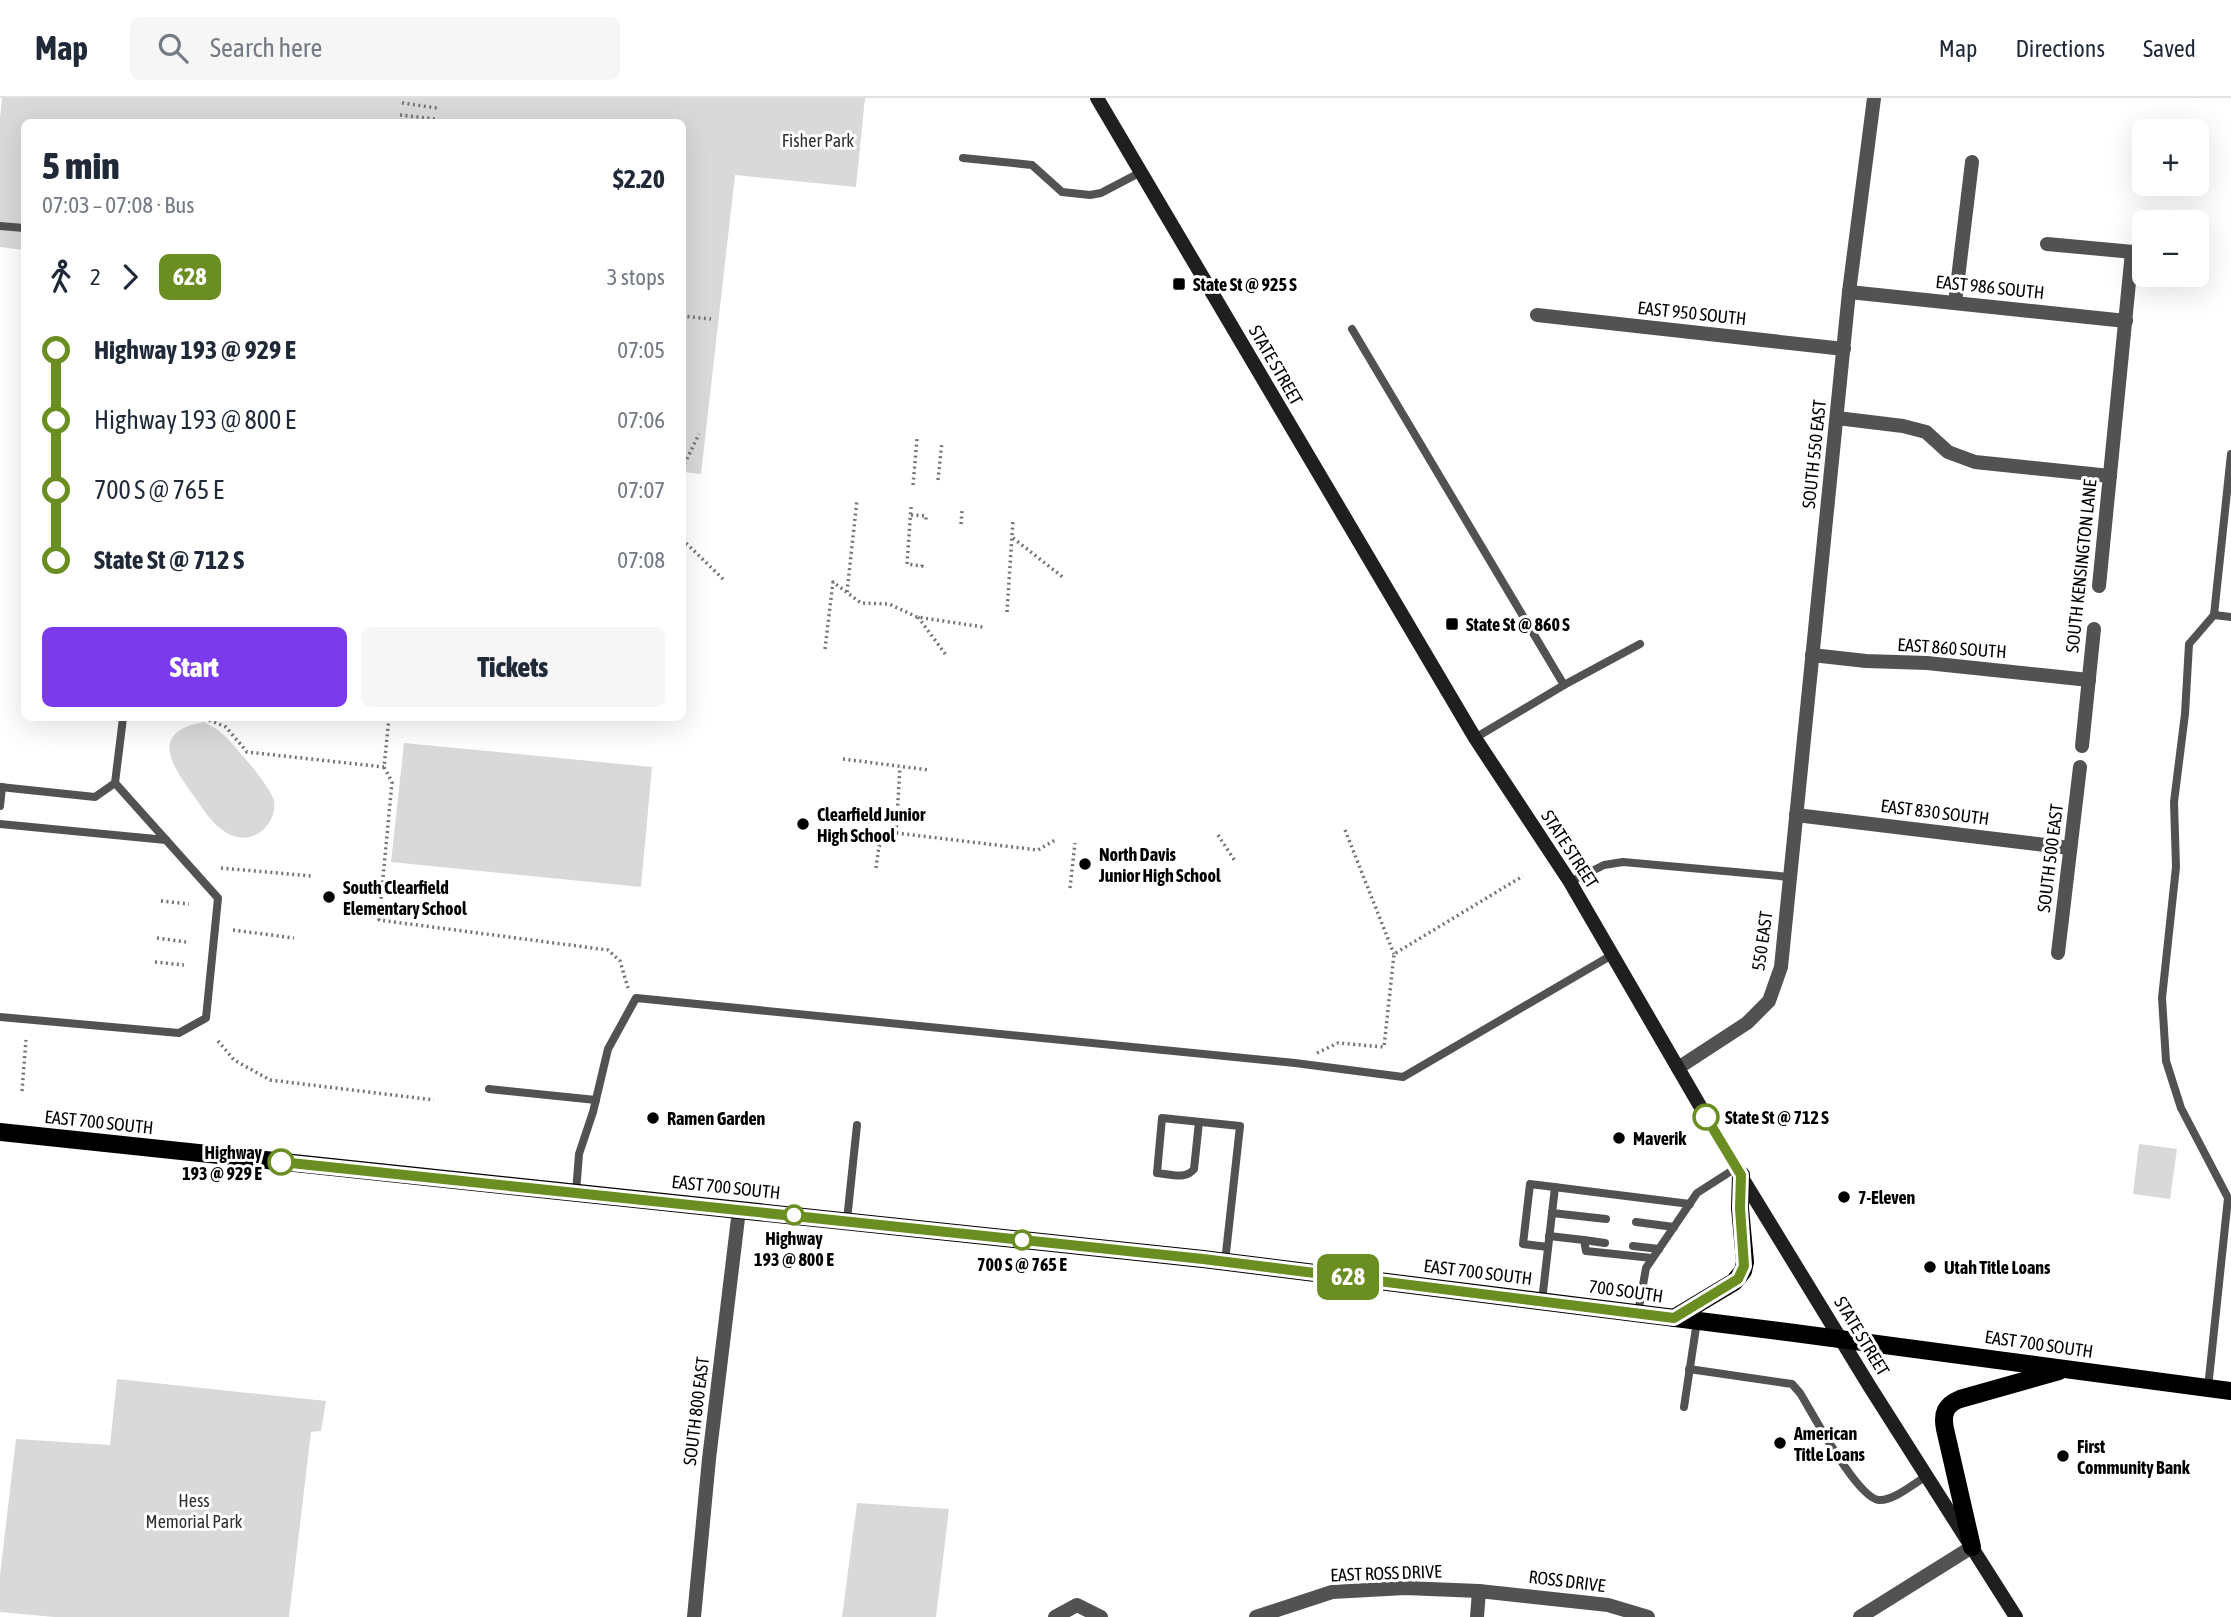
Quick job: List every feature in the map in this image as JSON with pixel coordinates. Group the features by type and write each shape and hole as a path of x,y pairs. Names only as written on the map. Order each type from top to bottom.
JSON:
{"main road":[{"name":"STATE STREET","path":"1097,98 1475,738 1570,882 1738,1172"},
{"name":"EAST 700 SOUTH","path":"0,1132 847,1220 1225,1262 1572,1305"},
{"path":"1674,1318 1741,1275 1745,1262 1747,1203 1738,1172"},
{"name":"STATE STREET","path":"1747,1203 1841,1339 2016,1617"},
{"name":"700 SOUTH","path":"1572,1305 1674,1318"},
{"name":"EAST 700 SOUTH","path":"1674,1318 2231,1391"},
{"path":"1972,1547 1945,1429 1946,1408 1960,1399 2066,1369"}],"street":[{"name":"SOUTH 550 EAST","path":"1796,815 1849,292 1874,98"},
{"path":"1955,303 1972,162"},
{"path":"2047,244 2132,251"},
{"name":"SOUTH KENSINGTON LANE","path":"2099,586 2126,321 2132,286"},
{"name":"EAST 986 SOUTH","path":"1849,292 2126,321"},
{"name":"EAST 950 SOUTH","path":"1537,316 1844,349"},
{"path":"1837,418 1903,426 1926,432 1948,452 1975,462 2110,476"},
{"name":"SOUTH KENSINGTON LANE","path":"2082,746 2094,629"},
{"name":"EAST 860 SOUTH","path":"1812,655 1866,661 1927,663 2089,680"},
{"name":"SOUTH 500 EAST","path":"2058,953 2080,767"},
{"name":"EAST 830 SOUTH","path":"1796,815 2070,848"},
{"name":"550 EAST","path":"1678,1068 1747,1023 1769,1001 1781,967 1796,815"},
{"name":"SOUTH 800 EAST","path":"694,1617 738,1210"},
{"path":"1860,1617 1972,1547"},
{"name":"EAST ROSS DRIVE","path":"1256,1617 1332,1592 1405,1588 1479,1591"},
{"path":"1477,1617 1479,1591"},
{"name":"ROSS DRIVE","path":"1479,1591 1608,1605 1648,1617"},
{"path":"1055,1617 1077,1605 1101,1617"}],"lane":[{"path":"963,158 1032,165 1062,192 1090,195 1101,193 1141,172"},
{"path":"0,226 21,228"},
{"path":"1352,328 1564,685"},
{"path":"2208,1388 2228,1198 2181,1108 2166,1061 2162,998 2176,867 2174,802 2185,714 2189,643 2214,615 2231,454"},
{"path":"2214,615 2231,617"},
{"path":"1475,738 1640,643"},
{"path":"0,1017 179,1033 206,1018 218,898 115,783 122,721"},
{"path":"0,806 1,787 95,797 115,783"},
{"path":"0,824 166,840"},
{"path":"1570,882 1604,864 1623,862 1790,877"},
{"path":"576,1192 579,1154 608,1049 636,998 1295,1063 1403,1077 1612,955"},
{"path":"489,1089 596,1100"},
{"path":"1199,1122 1194,1169 1191,1173 1187,1176 1157,1173 1163,1118 1240,1126 1225,1262"},
{"path":"847,1220 857,1125"},
{"path":"1638,1314 1646,1268 1696,1193 1738,1172"},
{"path":"1548,1247 1523,1244 1530,1184 1689,1203"},
{"path":"1542,1301 1555,1186"},
{"path":"1552,1213 1606,1219"},
{"path":"1636,1222 1674,1227"},
{"path":"1549,1236 1605,1243"},
{"path":"1584,1240 1586,1251 1652,1258"},
{"path":"1633,1246 1659,1249"},
{"path":"1684,1407 1697,1321"},
{"path":"1689,1369 1792,1384 1856,1484 1871,1498 1888,1499 1927,1476"}],"path":[{"path":"402,103 437,108"},
{"path":"400,115 436,119"},
{"path":"686,316 711,319"},
{"path":"686,461 699,434"},
{"path":"913,485 918,439"},
{"path":"938,480 942,442"},
{"path":"847,592 857,499"},
{"path":"911,507 907,564 922,566 922,562"},
{"path":"961,524 962,511"},
{"path":"911,515 926,516 926,520"},
{"path":"1007,612 1013,520"},
{"path":"1013,538 1064,578"},
{"path":"686,543 724,580"},
{"path":"825,649 833,582 861,603 889,604 918,617 983,627"},
{"path":"918,617 946,655"},
{"path":"211,721 226,727 247,752 384,767"},
{"path":"389,721 384,767 392,782 379,920 608,950 620,961 628,989"},
{"path":"843,760 929,770"},
{"path":"896,833 900,767"},
{"path":"1295,1063 1338,1042 1384,1047 1394,954 1345,831"},
{"path":"876,868 879,846 896,833 1038,850 1055,840"},
{"path":"1217,835 1235,861"},
{"path":"1070,888 1075,843"},
{"path":"221,868 312,876"},
{"path":"1394,954 1523,876"},
{"path":"161,901 190,904"},
{"path":"233,930 294,938"},
{"path":"157,938 186,942"},
{"path":"155,962 184,965"},
{"path":"22,1091 26,1040"},
{"path":"218,1041 234,1060 270,1080 434,1100"}],"green space":[{"name":"Fisher Park","path":"2,98 865,98 856,187 735,175 701,474 686,472 686,119 21,119 21,250 0,247"},
{"path":"204,722 232,743 272,795 272,817 263,830 253,836 234,836 216,825 172,761 171,741 176,733"},
{"path":"404,743 652,767 641,887 391,862"},
{"path":"2139,1144 2177,1149 2170,1199 2133,1194"},
{"name":"Hess Memorial Park","path":"117,1379 326,1401 321,1431 311,1432 289,1617 54,1617 0,1612 0,1575 16,1439 110,1445"},
{"path":"857,1503 949,1509 936,1617 842,1617"}],"bus line":[{"name":"628","path":"281,1162 1203,1259 1674,1318 1738,1279 1745,1262 1740,1208 1741,1175 1706,1117"}],"place":[{"name":"State St @ 925 S","path":"1179,284"},
{"name":"State St @ 860 S","path":"1452,624"},
{"name":"Clearfield Junior High School","path":"803,824"},
{"name":"North Davis Junior High School","path":"1085,864"},
{"name":"South Clearfield Elementary School","path":"329,897"},
{"name":"State St @ 712 S","path":"1706,1117"},
{"name":"Ramen Garden","path":"653,1118"},
{"name":"Maverik","path":"1619,1138"},
{"name":"Highway 193 @ 929 E","path":"281,1162"},
{"name":"7-Eleven","path":"1844,1197"},
{"name":"Highway 193 @ 800 E","path":"794,1215"},
{"name":"700 S @ 765 E","path":"1022,1240"},
{"name":"Utah Title Loans","path":"1930,1267"},
{"name":"American Title Loans","path":"1780,1443"},
{"name":"First Community Bank","path":"2063,1456"}]}
